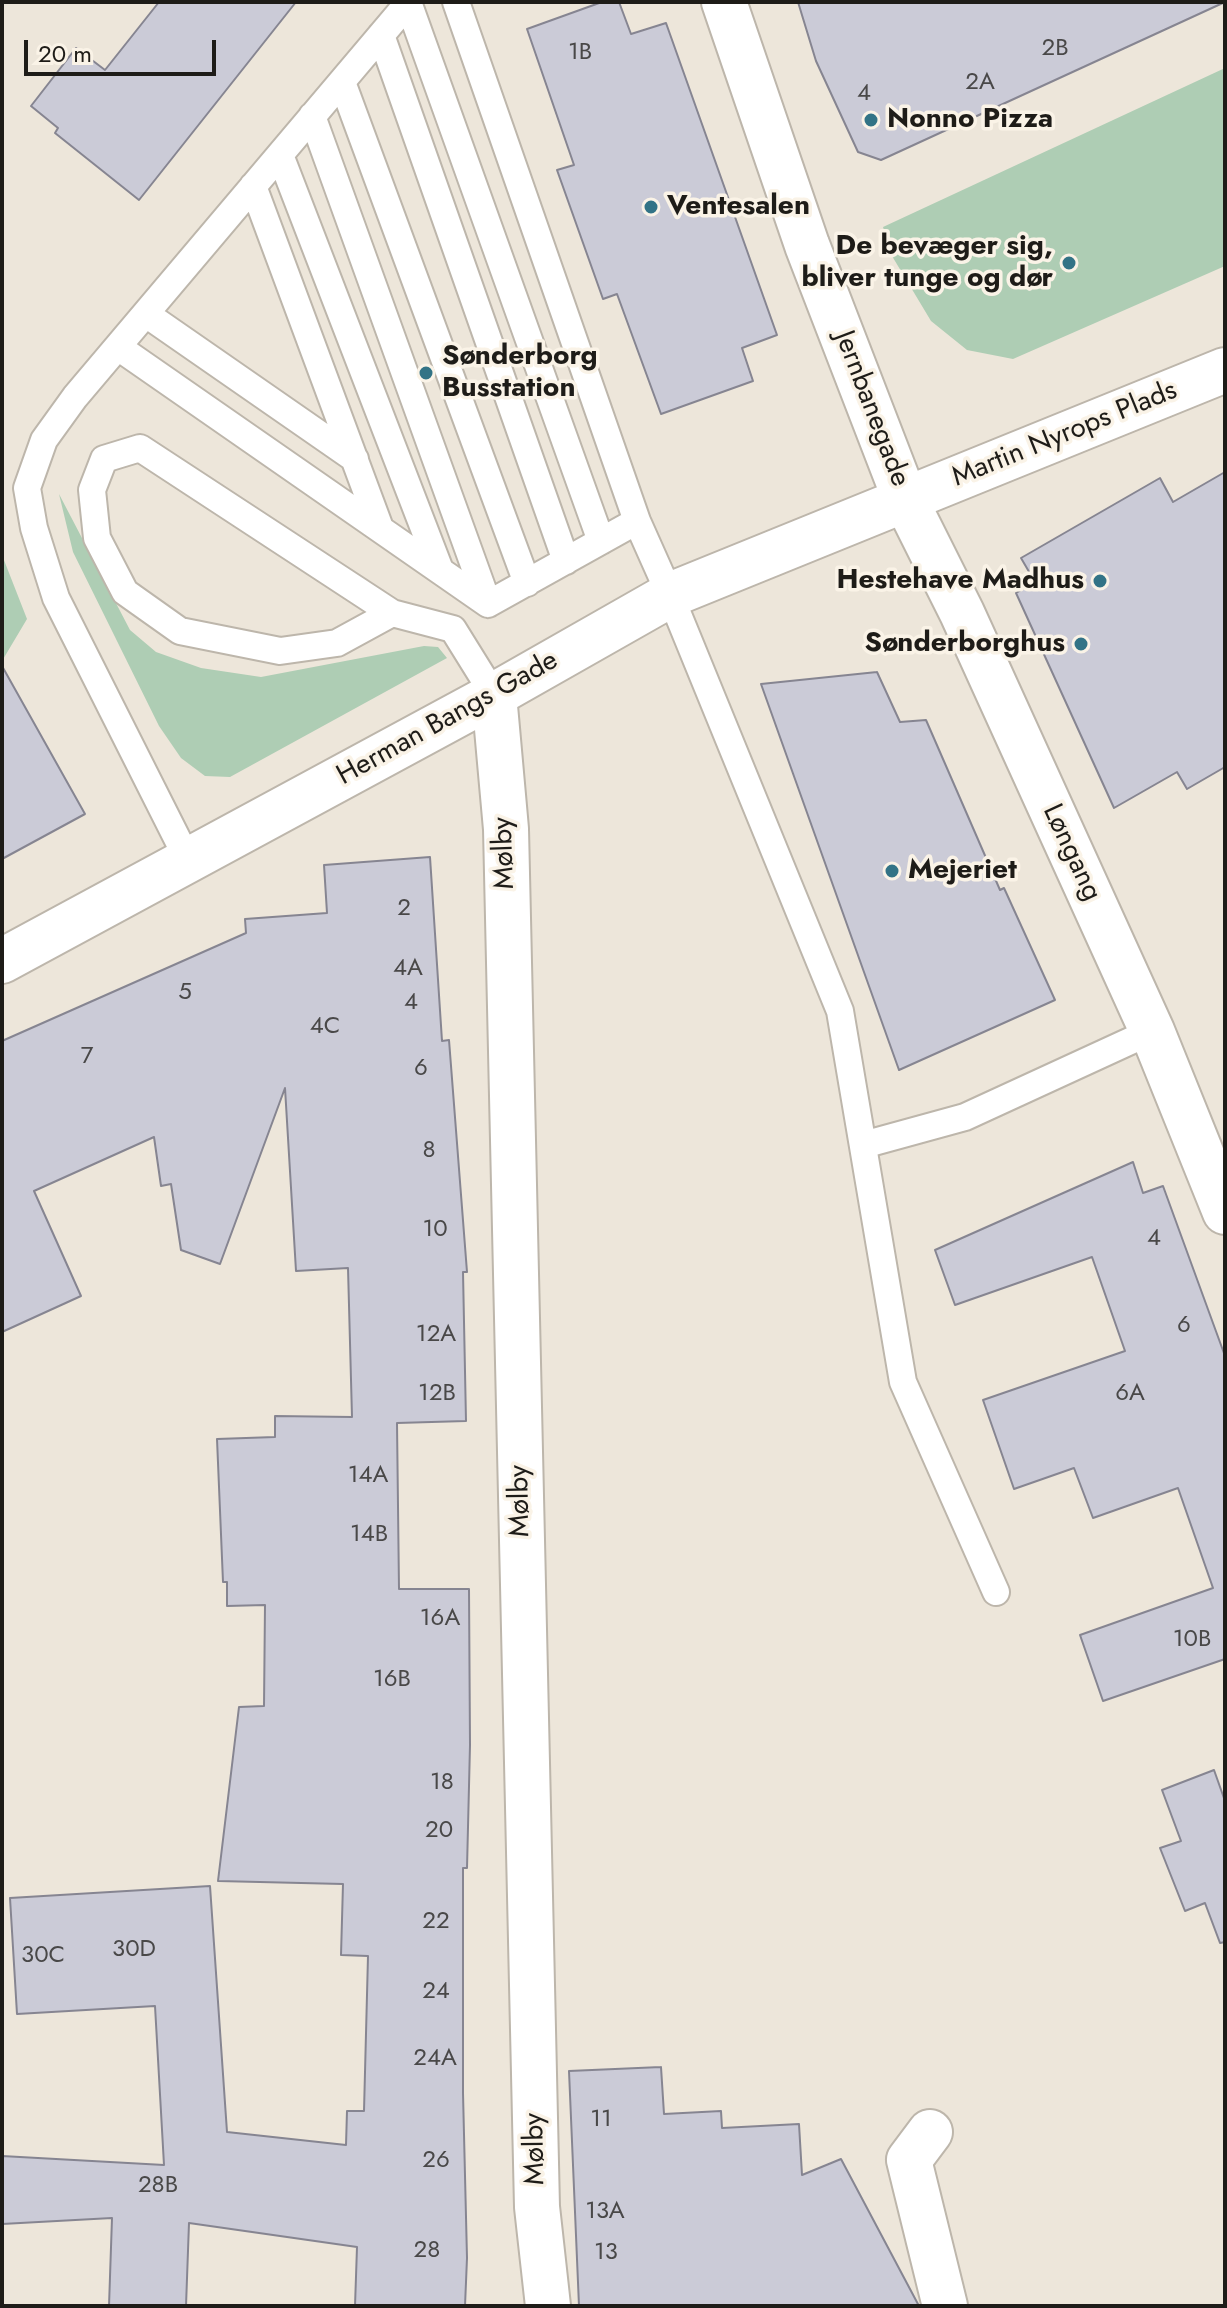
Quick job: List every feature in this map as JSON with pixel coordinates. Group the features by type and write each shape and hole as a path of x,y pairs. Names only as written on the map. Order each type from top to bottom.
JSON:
{"street":[{"name":"Jernbanegade","path":"724,2 807,245 905,499"},
{"name":"Martin Nyrops Plads","path":"905,499 1225,370"},
{"name":"Herman Bangs Gade","path":"2,961 494,695 670,595 905,499"},
{"name":"Løngang","path":"905,499 962,613 1152,1031 1225,1212"},
{"name":"Mølby","path":"494,695 506,829 537,2207 548,2306"},
{"path":"930,2132 909,2160 945,2306"}],"lane":[{"path":"188,860 56,598 34,528 27,488 44,440 75,397 408,2"},
{"path":"408,2 601,541"},
{"path":"456,2 637,521 840,1011 903,1382 996,1592"},
{"path":"381,35 566,561"},
{"path":"342,82 527,583"},
{"path":"312,116 488,604"},
{"path":"280,155 440,570"},
{"path":"253,186 380,528"},
{"path":"146,314 355,459"},
{"path":"118,347 488,604"},
{"path":"392,613 337,643 280,651 180,631 125,592 97,538 92,490 104,459 140,448 392,613 453,629 494,695"},
{"path":"488,604 637,521"},
{"path":"863,1145 965,1117 1152,1031"}],"green space":[{"path":"1225,68 1225,266 1013,359 967,350 931,321 892,256 883,227"},
{"path":"59,494 130,630 156,652 201,668 261,677 424,646 438,647 447,658 230,777 205,776 181,758 159,726 73,552"},
{"path":"2,555 27,619 2,661"}],"building":[{"path":"159,2 296,2 139,200 55,133 58,128 31,106 76,48 105,70"},
{"name":"Ventesalen","path":"602,2 619,2 631,34 666,23 777,335 742,348 753,381 661,414 617,294 603,299 557,170 574,165 527,29"},
{"path":"798,2 1225,2 881,160 858,152 816,61"},
{"name":"Sønderborghus","path":"1225,472 1225,767 1187,789 1177,772 1114,808 1016,593 1035,582 1021,558 1160,478 1173,502"},
{"path":"2,666 85,814 2,859"},
{"name":"Mejeriet","path":"877,672 900,722 926,720 1000,890 1004,888 1055,1000 899,1070 761,684"},
{"path":"430,857 442,1041 449,1040 467,1272 463,1272 466,1421 397,1423 399,1589 469,1589 470,1745 467,1868 463,1868 465,2306 355,2306 357,2247 189,2223 186,2306 109,2306 112,2218 2,2224 2,2156 164,2165 155,2006 17,2014 10,1898 210,1886 227,2132 346,2145 347,2111 364,2111 368,1956 341,1955 343,1884 218,1881 239,1707 264,1706 265,1605 227,1606 227,1582 223,1582 217,1439 275,1437 275,1416 352,1417 348,1268 296,1271 285,1088 220,1264 181,1250 171,1184 161,1186 154,1137 34,1191 81,1296 2,1332 2,1041 246,933 245,919 327,913 324,865"},
{"path":"1133,1162 1143,1193 1163,1186 1225,1356 1225,1659 1103,1701 1080,1635 1213,1588 1178,1488 1093,1518 1074,1468 1014,1489 983,1400 1125,1351 1092,1257 955,1305 935,1250"},
{"path":"1214,1770 1225,1801 1225,1942 1220,1943 1205,1903 1185,1911 1160,1848 1181,1841 1162,1790"},
{"path":"661,2067 664,2114 721,2111 722,2128 799,2124 802,2175 841,2159 919,2306 579,2306 569,2071"}],"place":[{"name":"Nonno Pizza","path":"871,120"},
{"name":"Ventesalen","path":"651,207"},
{"name":"De bevæger sig, bliver tunge og dør","path":"1069,263"},
{"name":"Sønderborg Busstation","path":"426,373"},
{"name":"Hestehave Madhus","path":"1100,581"},
{"name":"Sønderborghus","path":"1081,644"},
{"name":"Mejeriet","path":"892,871"}]}
